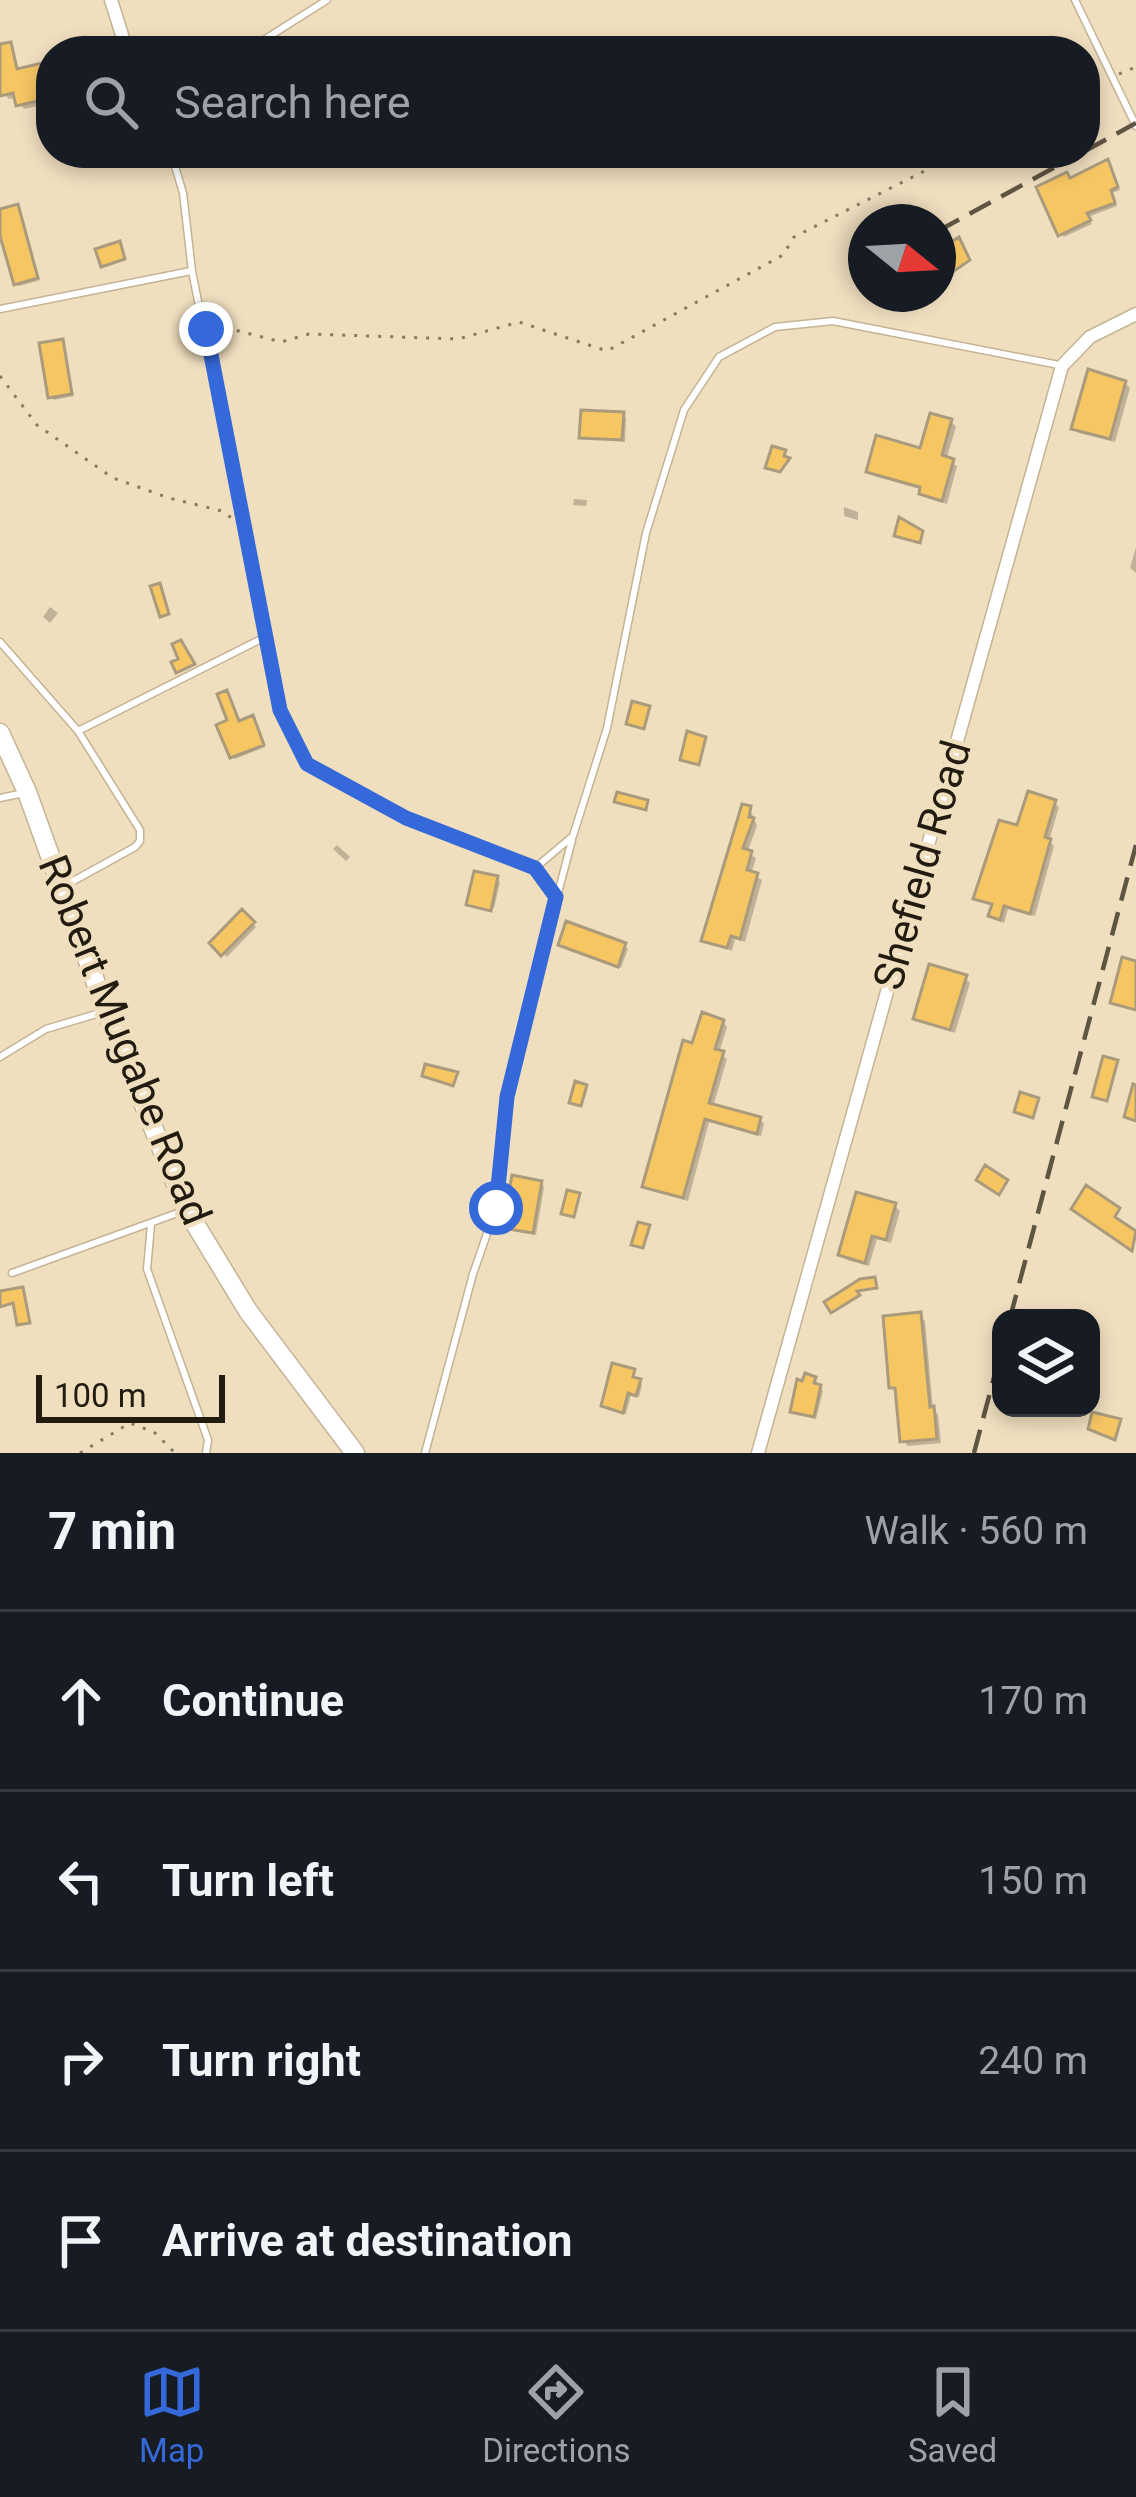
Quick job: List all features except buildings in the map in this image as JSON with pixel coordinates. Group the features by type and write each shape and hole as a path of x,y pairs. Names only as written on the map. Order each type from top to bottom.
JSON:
{"main road":[{"name":"Robert Mugabe Road","path":"0,733 27,792 106,1011 186,1209 248,1311 356,1453"}],"street":[{"path":"111,0 122,36"},
{"path":"1062,366 1090,338 1136,314"},
{"name":"Shefield Road","path":"758,1453 1062,366"}],"lane":[{"path":"269,36 327,0"},
{"path":"1075,0 1092,36"},
{"path":"1100,52 1136,126"},
{"path":"175,168 280,710 307,764 406,818 535,868 556,897"},
{"path":"0,309 192,271"},
{"path":"425,1453 466,1296 496,1208 507,1097 556,897 607,728 652,513 684,410 719,357 775,327 832,321 1062,366"},
{"path":"78,731 265,637"},
{"path":"0,642 78,731 140,830 140,841 62,887"},
{"path":"0,798 27,792"},
{"path":"535,868 573,836"},
{"path":"0,1057 46,1029 106,1011"},
{"path":"12,1273 186,1209"},
{"path":"151,1225 147,1269 208,1440 206,1453"}],"path":[{"path":"206,329 231,329 280,342 309,334 458,339 519,322 607,352 783,255 794,237 930,168"},
{"path":"0,376 37,425 112,478 222,511 244,528"},
{"path":"80,1453 130,1423 154,1432 175,1453"}],"railway":[{"path":"1100,143 1136,123"},
{"path":"956,221 1054,168"},
{"path":"1012,1309 1136,845"},
{"path":"974,1453 992,1385"}],"route":[{"path":"206,329 280,710 307,764 406,818 535,868 556,897 507,1097 496,1208"}]}
